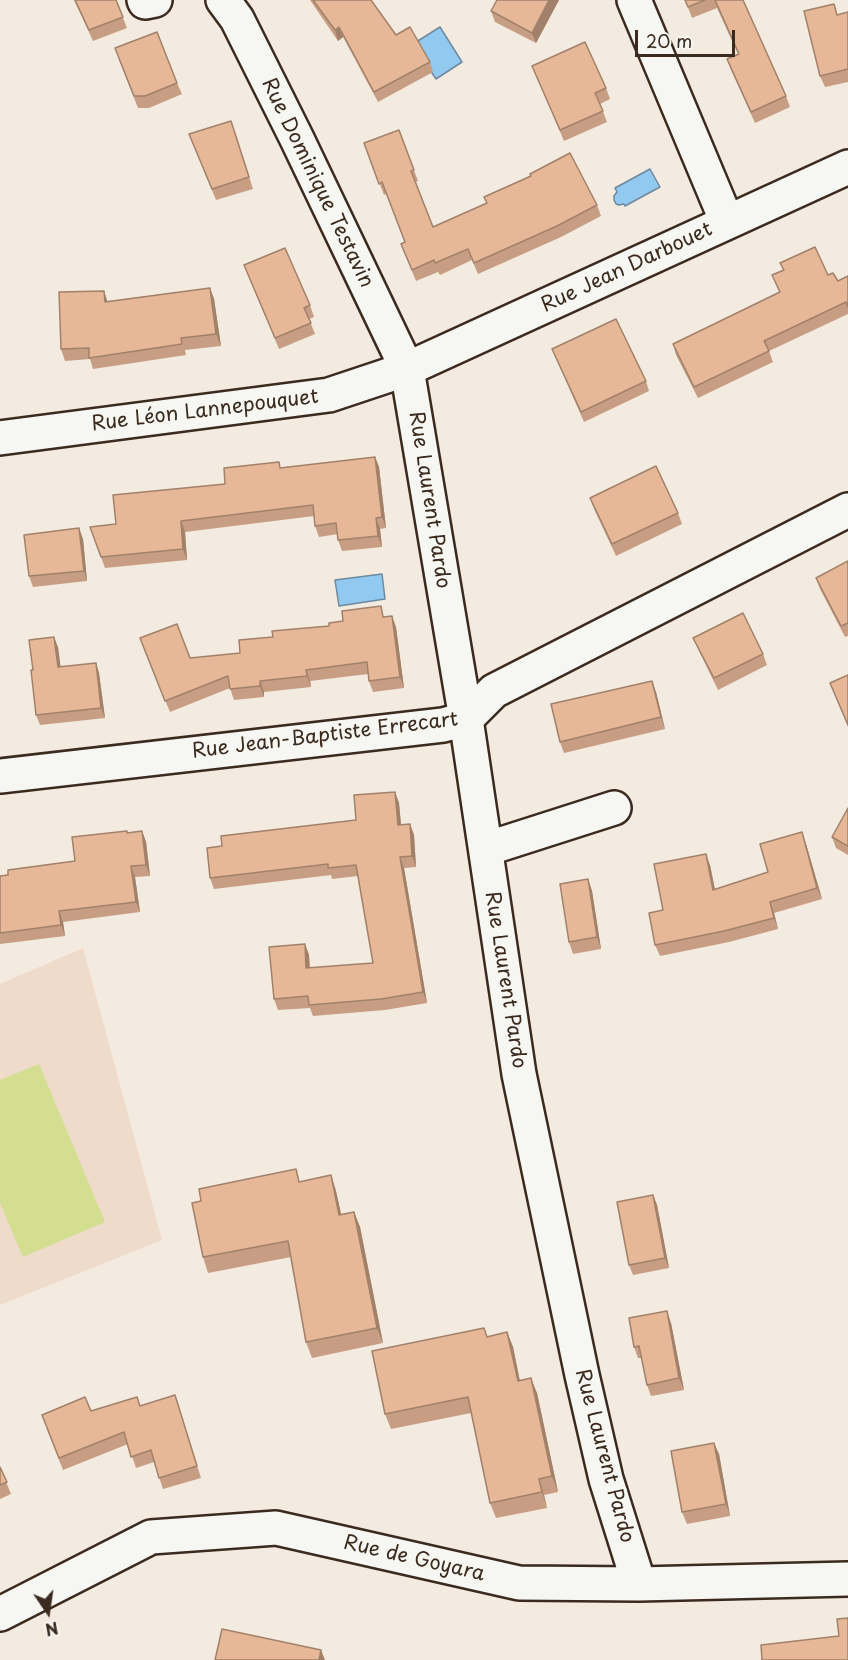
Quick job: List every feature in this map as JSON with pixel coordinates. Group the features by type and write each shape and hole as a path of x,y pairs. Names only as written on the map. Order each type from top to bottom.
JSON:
{"street":[{"path":"144,0 145,2 155,0"},
{"name":"Rue Dominique Testavin","path":"224,0 237,19 292,129 407,369"},
{"path":"634,0 727,222"},
{"name":"Rue Jean Darbouet","path":"407,369 848,167"},
{"name":"Rue Léon Lannepouquet","path":"0,438 329,395 407,369"},
{"name":"Rue Laurent Pardo","path":"407,369 466,720 519,1074 606,1479 639,1584"},
{"name":"Rue Jean-Baptiste Errecart","path":"0,776 442,725 466,720 494,692 848,510"},
{"path":"486,849 614,808"},
{"name":"Rue de Goyara","path":"0,1614 151,1538 276,1528 519,1583 639,1584 848,1579"}],"shaded area":[{"path":"83,948 162,1240 0,1305 0,984"}],"green space":[{"path":"39,1064 105,1222 23,1257 0,1203 0,1080"}],"water":[{"path":"440,27 462,62 436,79 413,44"},
{"path":"650,169 660,187 625,206 616,204 615,188"},
{"path":"382,574 385,599 339,606 335,580"}],"building":[{"path":"75,0 116,0 123,17 89,30"},
{"path":"313,0 371,0 396,35 410,27 430,62 374,92 339,27 335,30"},
{"path":"497,0 549,0 532,33 491,11"},
{"path":"685,0 705,0 688,7"},
{"path":"715,0 743,0 786,96 751,112 727,59 739,54"},
{"path":"834,4 837,15 848,12 848,69 820,76 804,11"},
{"path":"157,32 177,83 145,96 134,96 115,48"},
{"path":"585,42 606,88 595,93 603,111 560,130 532,66"},
{"path":"231,121 249,177 212,189 189,134"},
{"path":"399,130 414,170 411,171 433,227 487,203 484,197 531,176 530,174 570,153 597,205 557,226 474,263 468,249 412,270 401,244 405,242 382,182 379,184 364,143"},
{"path":"815,247 828,275 833,273 838,281 848,276 848,307 846,302 764,341 769,351 694,387 673,344 780,292 772,275 784,270 780,263"},
{"path":"285,248 310,305 304,308 311,323 275,338 244,265"},
{"path":"210,288 216,334 181,338 182,344 89,358 89,348 61,349 59,292 104,291 105,302"},
{"path":"616,319 646,381 581,412 552,349"},
{"path":"375,457 382,517 376,518 378,536 338,540 336,523 315,526 313,505 181,521 183,549 101,557 90,527 116,524 113,495 225,484 224,468 279,462 280,468"},
{"path":"656,466 678,513 612,544 590,498"},
{"path":"79,528 84,571 29,576 24,535"},
{"path":"848,561 848,623 841,626 816,578"},
{"path":"381,606 383,617 392,616 400,677 369,681 367,662 306,670 307,676 260,681 260,686 230,689 228,676 165,701 140,638 177,624 190,658 240,653 239,640 273,637 272,631 329,626 329,623 343,621 342,611"},
{"path":"743,613 763,654 714,678 693,638"},
{"path":"54,637 58,667 96,663 101,708 36,715 29,640"},
{"path":"848,675 848,725 830,683"},
{"path":"652,681 661,717 560,742 551,704"},
{"path":"395,792 398,825 410,824 412,856 400,857 423,992 381,999 309,1005 308,996 274,999 269,947 305,944 306,968 373,963 356,865 328,868 328,864 210,878 207,848 222,846 221,836 356,820 354,795"},
{"path":"848,808 848,846 832,837"},
{"path":"127,831 127,833 142,831 146,865 131,866 136,902 59,911 61,925 0,933 0,876 8,875 8,870 75,861 72,837"},
{"path":"802,832 817,888 770,902 774,918 655,945 649,913 663,910 654,864 706,854 713,890 768,872 760,844"},
{"path":"588,879 597,937 569,942 560,884"},
{"path":"296,1169 299,1182 331,1175 339,1215 354,1212 377,1328 306,1342 288,1241 203,1257 192,1203 201,1201 199,1189"},
{"path":"653,1195 665,1258 629,1265 617,1202"},
{"path":"667,1311 679,1378 647,1385 639,1346 634,1347 629,1318"},
{"path":"484,1328 487,1337 507,1332 518,1381 531,1378 552,1476 539,1479 542,1492 490,1503 468,1397 385,1414 372,1351"},
{"path":"175,1395 197,1466 159,1478 151,1450 131,1457 124,1432 59,1458 42,1415 85,1397 91,1411 137,1397 140,1406"},
{"path":"714,1443 726,1504 682,1512 671,1451"},
{"path":"0,1467 7,1482 0,1485"},
{"path":"848,1618 848,1660 762,1660 761,1645 839,1636 837,1619"},
{"path":"222,1629 321,1650 319,1660 215,1660"}]}
